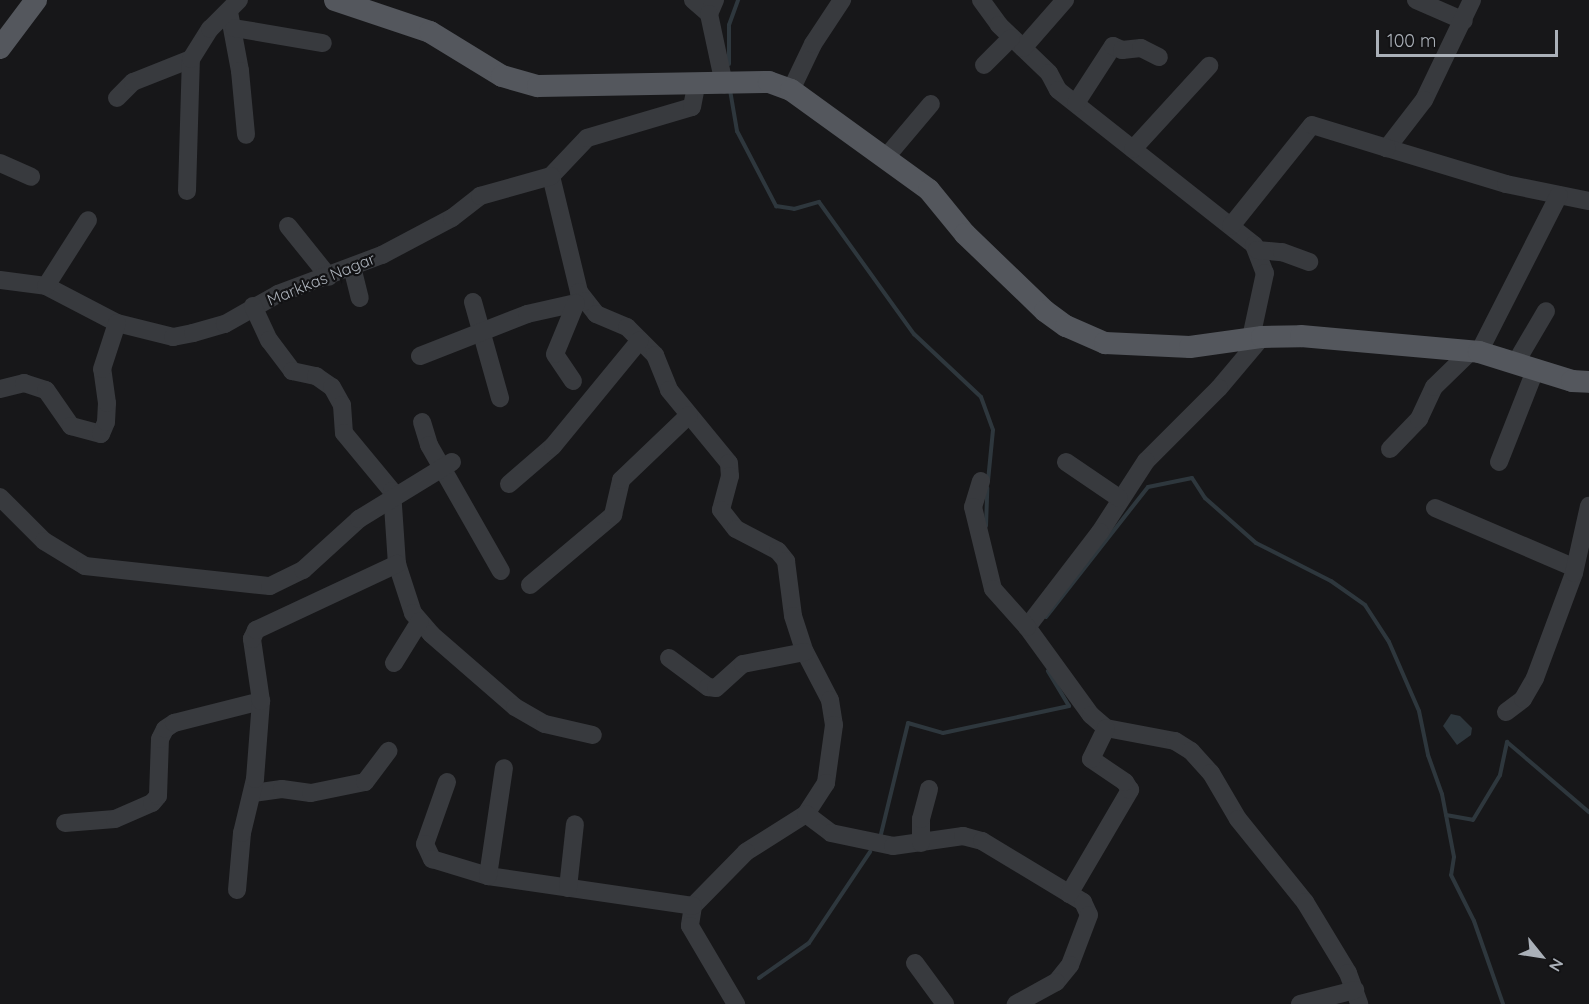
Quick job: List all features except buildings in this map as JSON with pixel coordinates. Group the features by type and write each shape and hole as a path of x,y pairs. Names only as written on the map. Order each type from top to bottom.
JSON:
{"main road":[{"path":"0,48 36,0"},
{"path":"335,0 430,32 502,76 538,86 696,87 769,82 791,90 887,156 929,190 964,234 1066,326 1105,343 1150,347 1190,347 1256,337 1301,336 1475,352 1526,365 1572,381 1589,382"}],"street":[{"path":"693,0 712,7 724,84"},
{"path":"791,90 813,44 842,0"},
{"path":"981,0 1017,43 1049,74 1058,90 1231,226 1257,250 1265,273 1256,337 1219,388 1170,434 1119,498 1100,532 1027,627"},
{"path":"984,65 1017,43 1065,0"},
{"path":"1416,0 1464,21"},
{"path":"1387,148 1424,100 1464,21 1472,0"},
{"path":"234,13 323,43"},
{"path":"187,191 191,58 204,36 234,13"},
{"path":"234,13 246,135"},
{"path":"1076,103 1113,46 1122,50 1141,48 1159,57"},
{"path":"117,98 133,82 191,58"},
{"path":"1133,149 1209,66"},
{"path":"696,87 692,107 587,138 551,176 580,302 596,314 627,327 655,354 669,390 729,464 730,476 721,510 725,520 778,551 786,561 793,616 805,652 830,700 834,725 826,783 806,814 746,852 693,906 690,926 736,1004"},
{"path":"887,156 931,104"},
{"path":"1231,226 1312,125 1506,184 1589,201"},
{"path":"0,163 31,177"},
{"name":"Markkas Nagar","path":"0,280 46,286 117,322 173,337 225,324 254,306 352,267 452,218 480,196 551,176"},
{"path":"1390,449 1419,419 1434,387 1475,352 1559,195"},
{"path":"46,286 88,219"},
{"path":"288,226 329,277"},
{"path":"1257,250 1282,252 1309,262"},
{"path":"352,267 360,298"},
{"path":"473,302 484,331 501,398"},
{"path":"420,356 527,314 580,302"},
{"path":"573,381 555,354 580,302"},
{"path":"254,306 269,340 292,371 316,376 332,387 342,405 344,434 386,480 395,497 397,564 413,613 515,707 545,724 593,735"},
{"path":"1499,462 1526,365 1546,311"},
{"path":"0,389 24,383 46,390 71,426 101,434 107,413 102,369 117,322"},
{"path":"509,484 553,446 640,340"},
{"path":"530,585 613,515 621,480 689,415"},
{"path":"422,422 429,445 448,465 501,571"},
{"path":"1066,462 1119,498"},
{"path":"0,497 44,541 85,566 270,586 303,570 359,519 448,465"},
{"path":"981,481 973,507 993,589 1027,627 1091,715 1106,728 1175,741 1191,751 1211,773 1238,819 1305,902 1357,997 1300,1004"},
{"path":"1435,508 1575,568"},
{"path":"1506,712 1531,689 1575,568 1589,508"},
{"path":"237,890 242,832 253,793 261,701 252,639 256,630 397,564"},
{"path":"394,663 420,621"},
{"path":"669,658 708,687 716,688 743,664 805,652"},
{"path":"65,823 115,819 152,803 158,796 160,739 165,729 174,723 261,701"},
{"path":"1069,894 1130,790 1125,782 1091,759 1106,728"},
{"path":"253,793 282,789 311,793 365,782 388,751"},
{"path":"488,876 504,768"},
{"path":"447,782 425,844 432,859 488,876 693,906"},
{"path":"921,843 921,819 929,789"},
{"path":"806,814 831,833 893,846 963,836 982,841 1088,907 1089,915 1070,965 1056,982 1016,1004"},
{"path":"568,888 575,824"},
{"path":"915,963 945,1004"}],"shaded area":[{"path":"1451,714 1460,716 1472,728 1471,735 1457,745 1443,726"}],"waterway":[{"path":"729,64 729,25 738,0"},
{"path":"730,90 737,131 776,206 794,209 819,202 914,334 981,397 993,430 988,481"},
{"path":"1046,617 1148,487 1192,478 1205,498 1256,543 1331,581 1365,605 1389,642 1419,711 1428,755 1442,794 1454,857 1451,875 1474,921 1503,1004"},
{"path":"986,526 987,488"},
{"path":"881,834 908,723 943,733 1069,706 1048,671"},
{"path":"1446,815 1473,820 1500,775 1507,742 1589,812"},
{"path":"759,978 809,943 870,852"}]}
